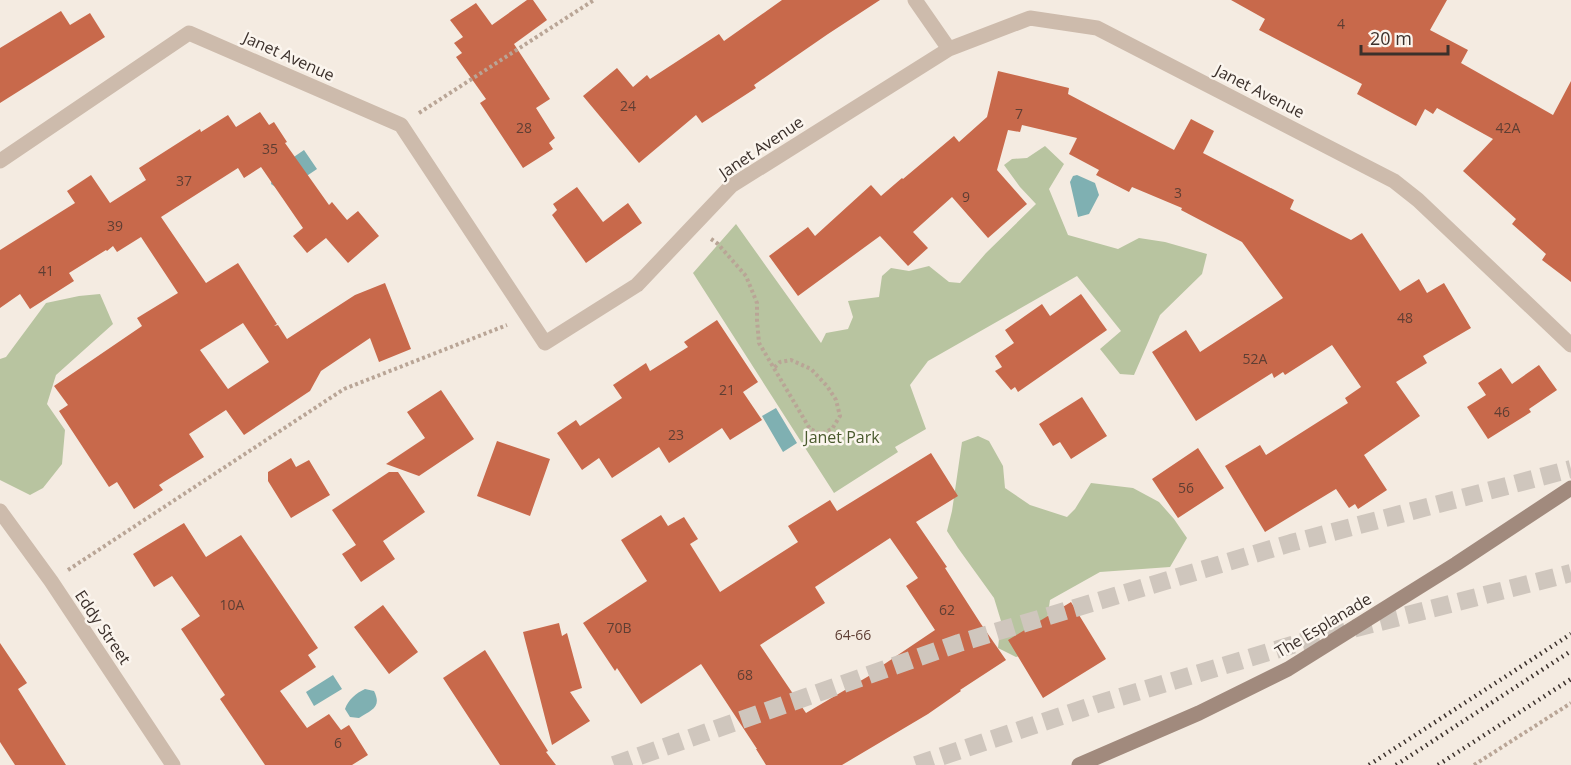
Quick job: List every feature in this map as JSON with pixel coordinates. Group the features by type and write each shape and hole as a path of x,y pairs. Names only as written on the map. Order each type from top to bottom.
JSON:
{"main road":[{"name":"The Esplanade","path":"1079,765 1198,713 1288,669 1571,488"}],"street":[{"path":"915,0 949,49"},
{"name":"Janet Avenue","path":"0,161 189,33 401,125 545,343 637,285 731,186 949,49 1030,18 1096,28 1394,181 1418,200 1571,345"},
{"name":"Eddy Street","path":"0,511 51,581 173,765"}],"path":[{"path":"401,125 594,0"},
{"path":"695,225 718,244 746,276 757,303 759,343 810,429 821,434 832,429 840,416 836,400 811,369 790,360 780,362 774,368"},
{"path":"51,581 344,389 527,317"},
{"path":"1474,765 1571,703"}],"green space":[{"name":"Janet Park","path":"1045,146 1064,164 1049,189 1068,235 1118,249 1139,238 1165,242 1207,254 1202,274 1160,315 1134,375 1120,374 1100,349 1121,331 1077,276 928,361 910,385 926,429 895,447 898,452 834,493 693,273 736,224 821,343 826,333 848,329 853,317 848,301 879,297 882,276 891,268 909,271 929,266 949,282 960,283 986,253 1036,204 1004,165 1012,159 1027,158"},
{"path":"100,294 113,324 56,375 47,404 65,430 62,464 43,488 30,495 0,480 0,359 6,357 46,303"},
{"path":"978,436 989,441 1003,466 1005,488 1030,505 1067,517 1075,509 1091,483 1133,488 1159,502 1187,538 1170,567 1100,572 1050,600 1046,627 1030,653 1016,657 998,648 1001,621 994,598 947,531 962,442"}],"water":[{"path":"304,150 317,169 283,192 271,184 272,178 269,174"},
{"path":"1077,175 1095,183 1099,195 1089,214 1078,217 1070,182 1073,176"},
{"path":"776,408 797,443 783,452 762,416"},
{"path":"333,675 342,689 314,706 306,692"},
{"path":"365,689 374,691 377,701 374,708 359,718 350,717 345,709 346,706 353,697"}],"building":[{"path":"527,0 533,0 547,20 514,44 550,99 536,108 555,138 549,143 553,149 523,168 480,103 486,99 456,57 462,53 454,43 463,37 450,20 476,3 492,25"},
{"path":"782,0 880,0 754,85 756,88 702,123 696,115 639,163 583,96 617,68 633,87 647,75 650,79 719,34 724,41"},
{"path":"1231,0 1447,0 1430,30 1468,50 1461,63 1553,115 1571,81 1571,282 1542,260 1546,254 1512,224 1516,219 1463,171 1493,139 1437,108 1433,114 1425,109 1416,126 1357,94 1362,84 1259,30 1265,19"},
{"path":"61,11 70,25 90,13 105,37 0,103 0,48"},
{"path":"998,71 1069,88 1068,94 1174,150 1191,119 1214,131 1203,153 1294,200 1290,209 1351,240 1362,233 1400,291 1419,279 1427,293 1444,283 1471,328 1423,356 1427,363 1396,382 1420,416 1364,455 1387,490 1358,509 1355,504 1349,508 1336,489 1265,532 1225,466 1260,445 1266,455 1348,403 1345,398 1361,387 1332,345 1285,375 1283,372 1274,378 1272,373 1196,421 1152,352 1186,330 1200,352 1283,298 1242,242 1181,210 1182,208 1132,187 1129,192 1096,175 1099,170 1069,154 1077,138 1022,125 1020,132 1008,130 997,170 1027,204 988,238 952,197 913,232 928,248 908,266 880,236 798,296 769,256 808,227 815,236 871,185 881,196 954,136 959,142 987,117"},
{"path":"260,112 269,125 274,122 287,142 285,143 329,205 332,202 347,220 358,211 379,236 348,263 326,238 307,253 293,236 303,228 261,167 244,178 238,168 161,217 206,283 238,263 277,324 274,326 278,325 287,339 355,295 385,283 411,349 379,362 370,338 321,371 310,391 244,435 226,410 189,434 204,457 159,485 163,490 134,509 117,482 109,487 59,411 68,405 54,386 142,326 137,318 178,293 141,237 117,252 113,246 69,273 74,281 30,309 20,294 0,308 0,250 75,203 67,191 91,175 110,203 146,180 139,168 200,129 201,132 228,115 236,127","holes":["243,323 269,362 228,389 200,350"]},
{"path":"577,187 603,222 628,203 642,223 586,263 552,215 557,210 553,204"},
{"path":"1081,294 1107,330 1018,392 1015,387 1011,390 995,371 1002,367 995,356 1014,343 1005,330 1042,304 1050,316"},
{"path":"717,320 758,382 743,392 762,420 730,440 722,428 669,463 659,447 612,478 599,458 582,470 557,433 576,420 580,426 622,398 613,385 646,363 650,371 688,347 684,342"},
{"path":"1539,365 1557,390 1529,409 1531,412 1488,439 1467,407 1486,395 1478,383 1501,368 1512,384"},
{"path":"441,390 474,439 419,476 386,464 425,438 407,412"},
{"path":"1082,397 1107,436 1071,459 1060,442 1053,446 1039,424"},
{"path":"497,441 550,459 530,516 477,496"},
{"path":"1198,448 1224,488 1178,518 1152,479"},
{"path":"931,453 958,496 916,522 1006,660 928,714 842,765 766,765 701,664 641,704 617,668 615,671 583,623 647,581 621,540 661,515 668,526 684,517 698,539 690,544 720,592 798,542 788,526 830,500 837,511","holes":["890,538 918,578 906,586 935,630 883,665 884,667 806,713 760,645 825,603 815,587"]},
{"path":"291,458 296,467 309,460 330,495 291,518 268,481 268,472"},
{"path":"389,472 398,472 425,512 383,541 395,559 361,582 342,554 356,545 332,510"},
{"path":"184,523 206,557 241,535 318,648 308,655 316,667 280,691 307,728 329,714 341,730 349,725 368,755 352,765 265,765 220,699 225,695 181,629 200,616 172,576 154,587 133,554"},
{"path":"1071,602 1106,659 1043,698 1008,640"},
{"path":"383,605 418,652 389,674 354,627"},
{"path":"559,623 562,636 567,633 582,688 570,692 590,721 552,745 523,632"},
{"path":"0,643 27,683 18,689 66,765 15,765 0,742"},
{"path":"485,650 556,765 500,765 443,678"}],"tunnel":[{"path":"614,765 959,643 1291,543 1571,469"},
{"path":"916,765 1097,704 1302,642 1571,573"}],"railway":[{"path":"1369,765 1571,634"},
{"path":"1396,765 1571,651"},
{"path":"1438,765 1571,679"}]}
